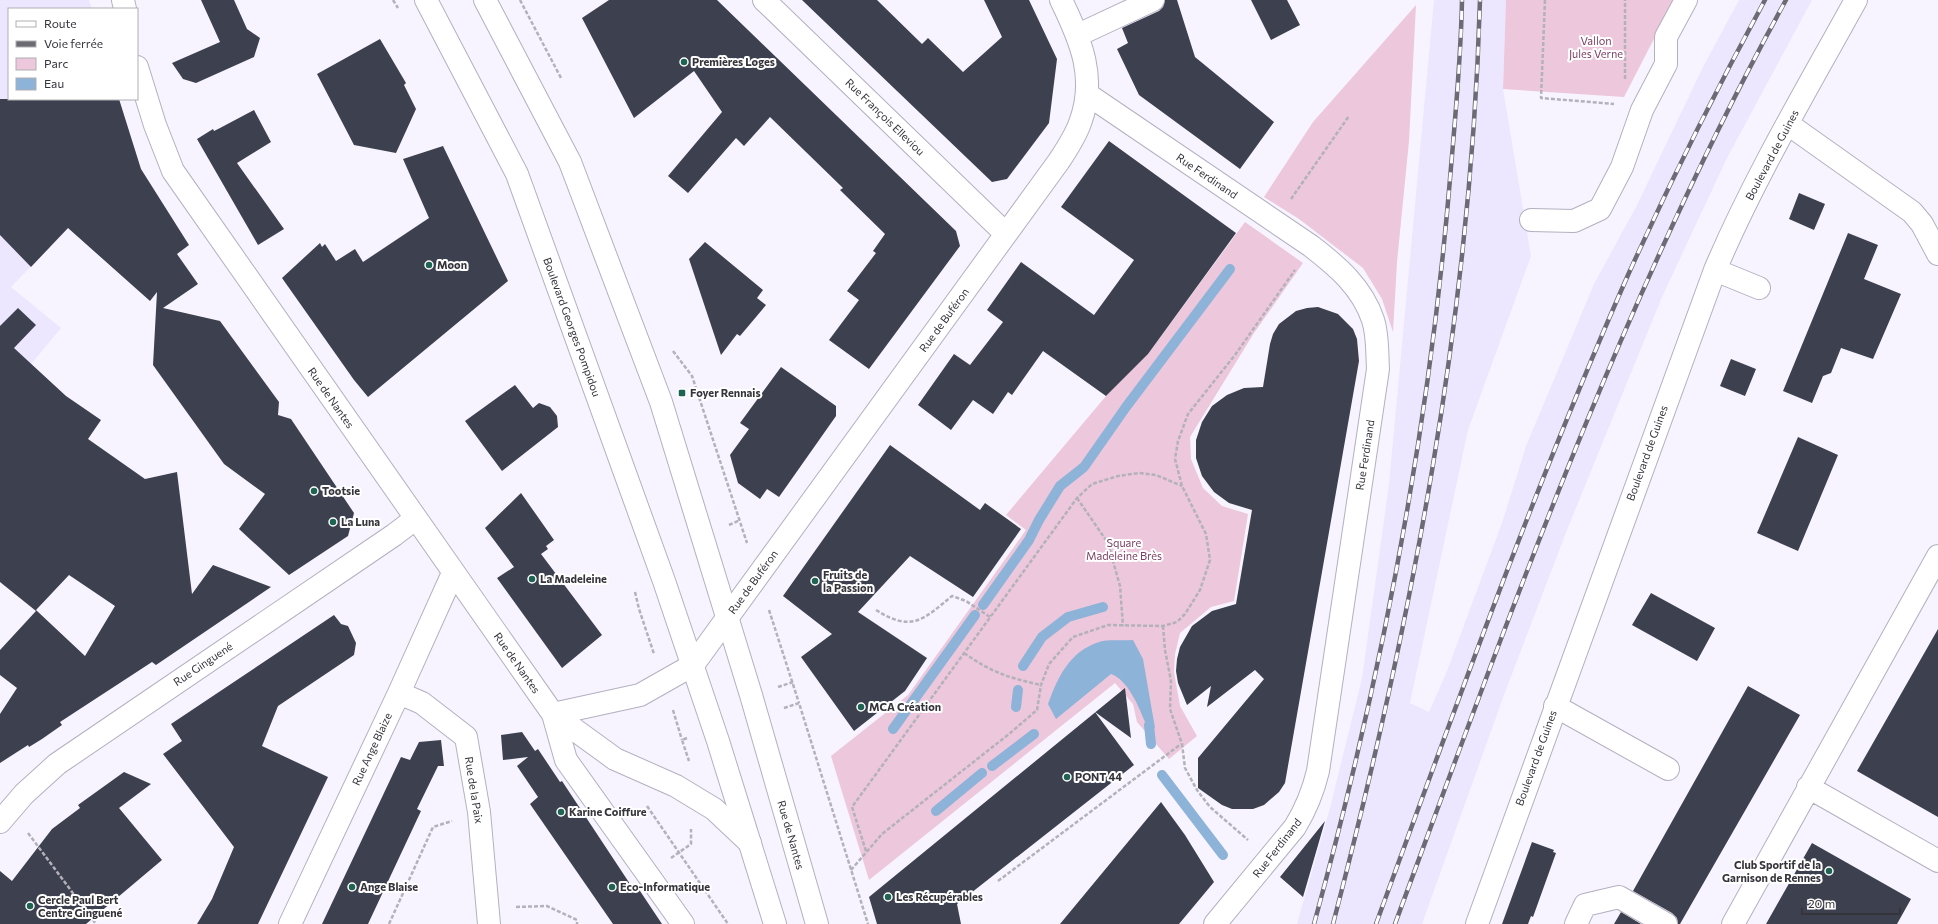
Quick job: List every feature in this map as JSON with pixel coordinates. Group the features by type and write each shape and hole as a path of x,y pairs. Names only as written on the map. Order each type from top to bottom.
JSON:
{"street":[{"name":"Boulevard Georges Pompidou","path":"426,0 517,174 662,573 692,665"},
{"path":"485,0 570,162 661,402 727,618 692,665 640,695 553,714"},
{"name":"Rue François Elleviou","path":"764,0 1006,234"},
{"name":"Rue de Buféron","path":"727,618 1059,161 1071,141 1080,123 1087,94 1087,68 1078,35 1062,0"},
{"path":"1078,35 1153,0"},
{"path":"1531,220 1574,221 1600,209 1622,167 1634,107 1666,64 1666,37 1686,0"},
{"name":"Boulevard de Guines","path":"1477,924 1555,706 1715,270 1729,238 1788,124 1856,0"},
{"name":"Rue de Nantes","path":"138,70 155,125 173,171 415,519 553,714 615,759 676,786 714,808 750,843"},
{"name":"Rue Ferdinand","path":"1087,94 1311,246 1345,275 1363,298 1373,321 1378,369 1318,771 1312,794 1295,827 1215,924"},
{"path":"1788,124 1912,212 1922,224 1938,254"},
{"path":"1715,270 1759,288"},
{"name":"Rue Ginguené","path":"3,811 57,764 394,535 415,519"},
{"path":"1733,924 1938,556"},
{"name":"Rue Ange Blaize","path":"290,924 399,693 453,573"},
{"name":"Rue de Nantes","path":"727,618 817,924"},
{"name":"Rue de Nantes","path":"692,665 775,924"},
{"name":"Rue de la Paix","path":"399,693 422,703 466,737 479,812 488,916"},
{"path":"1555,706 1668,769"},
{"name":"Rue de Nantes","path":"553,714 566,760 683,924"},
{"path":"1808,787 1938,862"},
{"path":"1576,924 1585,905 1619,897 1666,924"}],"path":[{"path":"393,0 401,14"},
{"path":"1545,0 1541,98 1634,107 1625,0"},
{"path":"1274,222 1349,116"},
{"path":"851,870 882,834 1009,734 1037,710 1041,685 1049,664 1073,637 1108,625 1163,626 1178,622 1185,614 1200,590 1210,560 1206,534 1182,486 1175,459 1178,441 1188,414 1234,355 1311,246"},
{"path":"670,347 692,376 799,703 868,924"},
{"path":"866,852 852,807 1077,498 1092,484 1118,476 1139,473 1156,475 1182,486"},
{"path":"1077,498 1108,543 1120,586 1123,626"},
{"path":"876,610 888,618 912,623 929,614 952,596 966,601 990,617"},
{"path":"1163,626 1165,650 1171,681 1170,709 1182,744 1185,768 1197,790 1210,807 1270,857"},
{"path":"964,653 981,665 1008,678 1041,685"},
{"path":"757,717 799,703"},
{"path":"998,881 1182,744"},
{"path":"645,802 728,924"},
{"path":"3,811 96,924"},
{"path":"389,924 433,827 479,812"},
{"path":"488,916 547,906 577,920 577,924"}],"shaded area":[{"path":"0,0 89,0 92,8 8,8 8,100 119,100 137,158 11,287 61,328 31,364 0,509"},
{"path":"1434,0 1506,0 1503,89 1531,256 1468,430 1410,703 1429,712 1447,671 1503,520 1526,446 1594,284 1636,207 1703,67 1739,0 1812,0 1727,158 1662,297 1567,530 1504,695 1422,924 1297,924 1330,808 1362,678 1389,484"}],"green space":[{"name":"Vallon Jules Verne","path":"1506,0 1674,0 1624,97 1503,89"},
{"path":"1416,5 1409,141 1397,262 1393,332 1382,299 1363,268 1299,219 1264,197 1313,122"},
{"name":"Square Madeleine Brès","path":"1245,222 1303,263 1254,333 1190,437 1191,459 1203,488 1222,506 1248,514 1234,601 1211,607 1180,633 1175,654 1174,672 1180,706 1197,736 1169,759 1137,722 1133,704 1115,683 869,880 831,756 908,695 1026,530 1006,515 1106,396 1148,354"}],"water":[{"path":"1111,640 1133,640 1143,659 1155,728 1145,722 1128,688 1117,677 1111,674 1056,719 1048,704 1056,684 1072,659 1089,646 1099,642"}],"building":[{"path":"201,0 234,0 247,29 260,38 254,57 196,83 183,79 172,63 220,42"},
{"path":"609,0 717,0 956,231 960,246 869,369 829,340 859,300 847,291 876,253 873,251 885,234 840,190 843,188 770,117 744,146 736,138 688,193 668,176 722,112 694,71 634,118 582,18"},
{"path":"802,0 877,0 922,44 928,38 963,72 1002,37 984,0 1029,0 1057,59 1049,123 1007,179 992,182"},
{"path":"1165,0 1177,0 1195,57 1274,122 1240,169 1139,95 1117,49 1128,43 1122,28 1159,11 1163,7"},
{"path":"1251,0 1287,0 1300,25 1271,40"},
{"path":"380,39 406,83 404,85 416,109 396,153 354,145 317,74"},
{"path":"0,99 119,100 141,169 189,245 177,254 198,284 163,308 220,321 279,402 278,415 291,419 354,513 348,536 289,575 239,529 265,494 224,464 153,365 157,292 150,301 68,228 31,267 0,235"},
{"path":"254,110 271,142 237,163 284,229 258,245 197,139 213,129 214,131"},
{"path":"1109,141 1236,233 1148,354 1106,396 1043,351 1012,395 1008,392 993,414 973,400 951,430 918,405 954,354 970,365 1003,322 987,310 1021,262 1094,315 1134,260 1061,207"},
{"name":"Moon","path":"443,146 508,281 368,397 354,380 282,278 320,243 322,247 325,244 336,261 355,249 363,262 429,218 403,159"},
{"path":"1799,193 1825,204 1814,230 1789,219"},
{"path":"1848,233 1878,245 1864,279 1901,294 1873,359 1841,348 1831,373 1823,376 1812,403 1783,391"},
{"path":"705,242 763,290 757,298 766,305 740,336 737,334 721,355 689,259"},
{"path":"1318,307 1338,314 1353,329 1357,339 1359,361 1285,783 1279,792 1264,805 1253,809 1232,809 1222,805 1198,788 1198,758 1264,679 1255,670 1207,707 1211,686 1187,705 1178,683 1176,671 1180,647 1192,626 1212,611 1236,604 1252,510 1229,503 1214,492 1202,476 1196,458 1196,440 1202,422 1212,406 1227,395 1244,388 1263,387 1270,344 1273,334 1279,324 1296,311"},
{"path":"18,308 36,325 14,348 66,396 101,420 88,439 145,479 177,472 192,594 213,565 271,587 156,665 152,662 60,722 62,725 42,739 29,747 28,745 0,763 0,714 17,688 0,675 0,650 36,611 0,582 0,326","holes":["69,575 115,606 85,656 36,610"]},
{"path":"1731,359 1756,369 1745,396 1720,386"},
{"path":"781,367 836,406 836,416 779,497 767,489 760,499 738,483 730,455 749,429 740,423"},
{"path":"515,385 533,408 539,403 550,407 557,416 558,427 502,471 465,421"},
{"path":"1798,437 1838,455 1798,551 1757,533"},
{"path":"890,445 980,510 985,503 1021,529 973,597 910,556 858,612 927,658 905,691 854,731 801,657 832,634 783,596"},
{"path":"521,493 554,540 546,546 548,549 541,554 602,635 562,668 497,578 514,567 485,528"},
{"path":"1651,593 1715,628 1697,661 1632,625"},
{"path":"334,615 341,624 348,626 356,643 354,655 278,706 262,746 328,777 258,924 197,924 212,899 234,847 163,754 182,741 171,724"},
{"path":"1938,629 1938,817 1857,771"},
{"path":"1748,686 1800,715 1680,924 1678,924 1677,918 1672,913 1633,891"},
{"path":"1125,688 1131,738 1095,712"},
{"name":"PONT 44","path":"1095,712 1134,765 957,904 961,924 877,924 869,897"},
{"path":"522,732 535,751 538,749 560,782 562,781 634,890 638,888 662,924 613,924 530,804 538,797 517,766 528,757 503,760 501,735"},
{"path":"441,740 444,766 438,766 417,809 421,811 368,924 322,924 401,757 410,760 419,742"},
{"path":"124,772 151,784 119,808 162,860 86,924 0,924 0,871 12,881 52,829 80,808 78,805"},
{"path":"1161,802 1185,835 1214,882 1179,924 1060,924"},
{"path":"1325,821 1303,897 1280,877"},
{"path":"1532,842 1554,850 1553,852 1556,853 1533,917 1531,916 1528,924 1502,924"},
{"name":"Club Sportif de la Garnison de Rennes","path":"1812,843 1911,899 1897,924 1766,924"},
{"path":"1621,912 1641,924 1614,924"}],"waterway":[{"path":"983,605 1029,540 1039,520 1060,486 1084,467 1126,407 1230,269"},
{"path":"1023,666 1042,637 1068,617 1103,607"},
{"path":"893,729 975,615"},
{"path":"1016,707 1018,690"},
{"path":"1149,725 1151,744"},
{"path":"992,766 1034,734"},
{"path":"936,811 982,773"},
{"path":"1162,775 1223,855"}],"railway":[{"path":"1314,924 1361,740 1381,647 1415,461 1441,273 1458,90 1462,0"},
{"path":"1333,924 1362,810 1388,696 1412,581 1433,466 1450,350 1464,234 1474,117 1480,0"},
{"path":"1376,924 1528,516 1593,355 1628,275 1677,171 1711,102 1765,0"},
{"path":"1395,924 1482,688 1573,454 1673,224 1727,111 1786,0"}],"place":[{"name":"Premières Loges","path":"684,62"},
{"name":"Moon","path":"429,265"},
{"name":"Foyer Rennais","path":"682,393"},
{"name":"Tootsie","path":"314,491"},
{"name":"La Luna","path":"333,522"},
{"name":"La Madeleine","path":"532,579"},
{"name":"Fruits de la Passion","path":"815,581"},
{"name":"MCA Création","path":"861,707"},
{"name":"PONT 44","path":"1067,777"},
{"name":"Karine Coiffure","path":"561,812"},
{"name":"Club Sportif de la Garnison de Rennes","path":"1829,871"},
{"name":"Ange Blaise","path":"352,887"},
{"name":"Eco-Informatique","path":"612,887"},
{"name":"Les Récupérables","path":"888,897"},
{"name":"Cercle Paul Bert Centre Ginguené","path":"30,906"}]}
